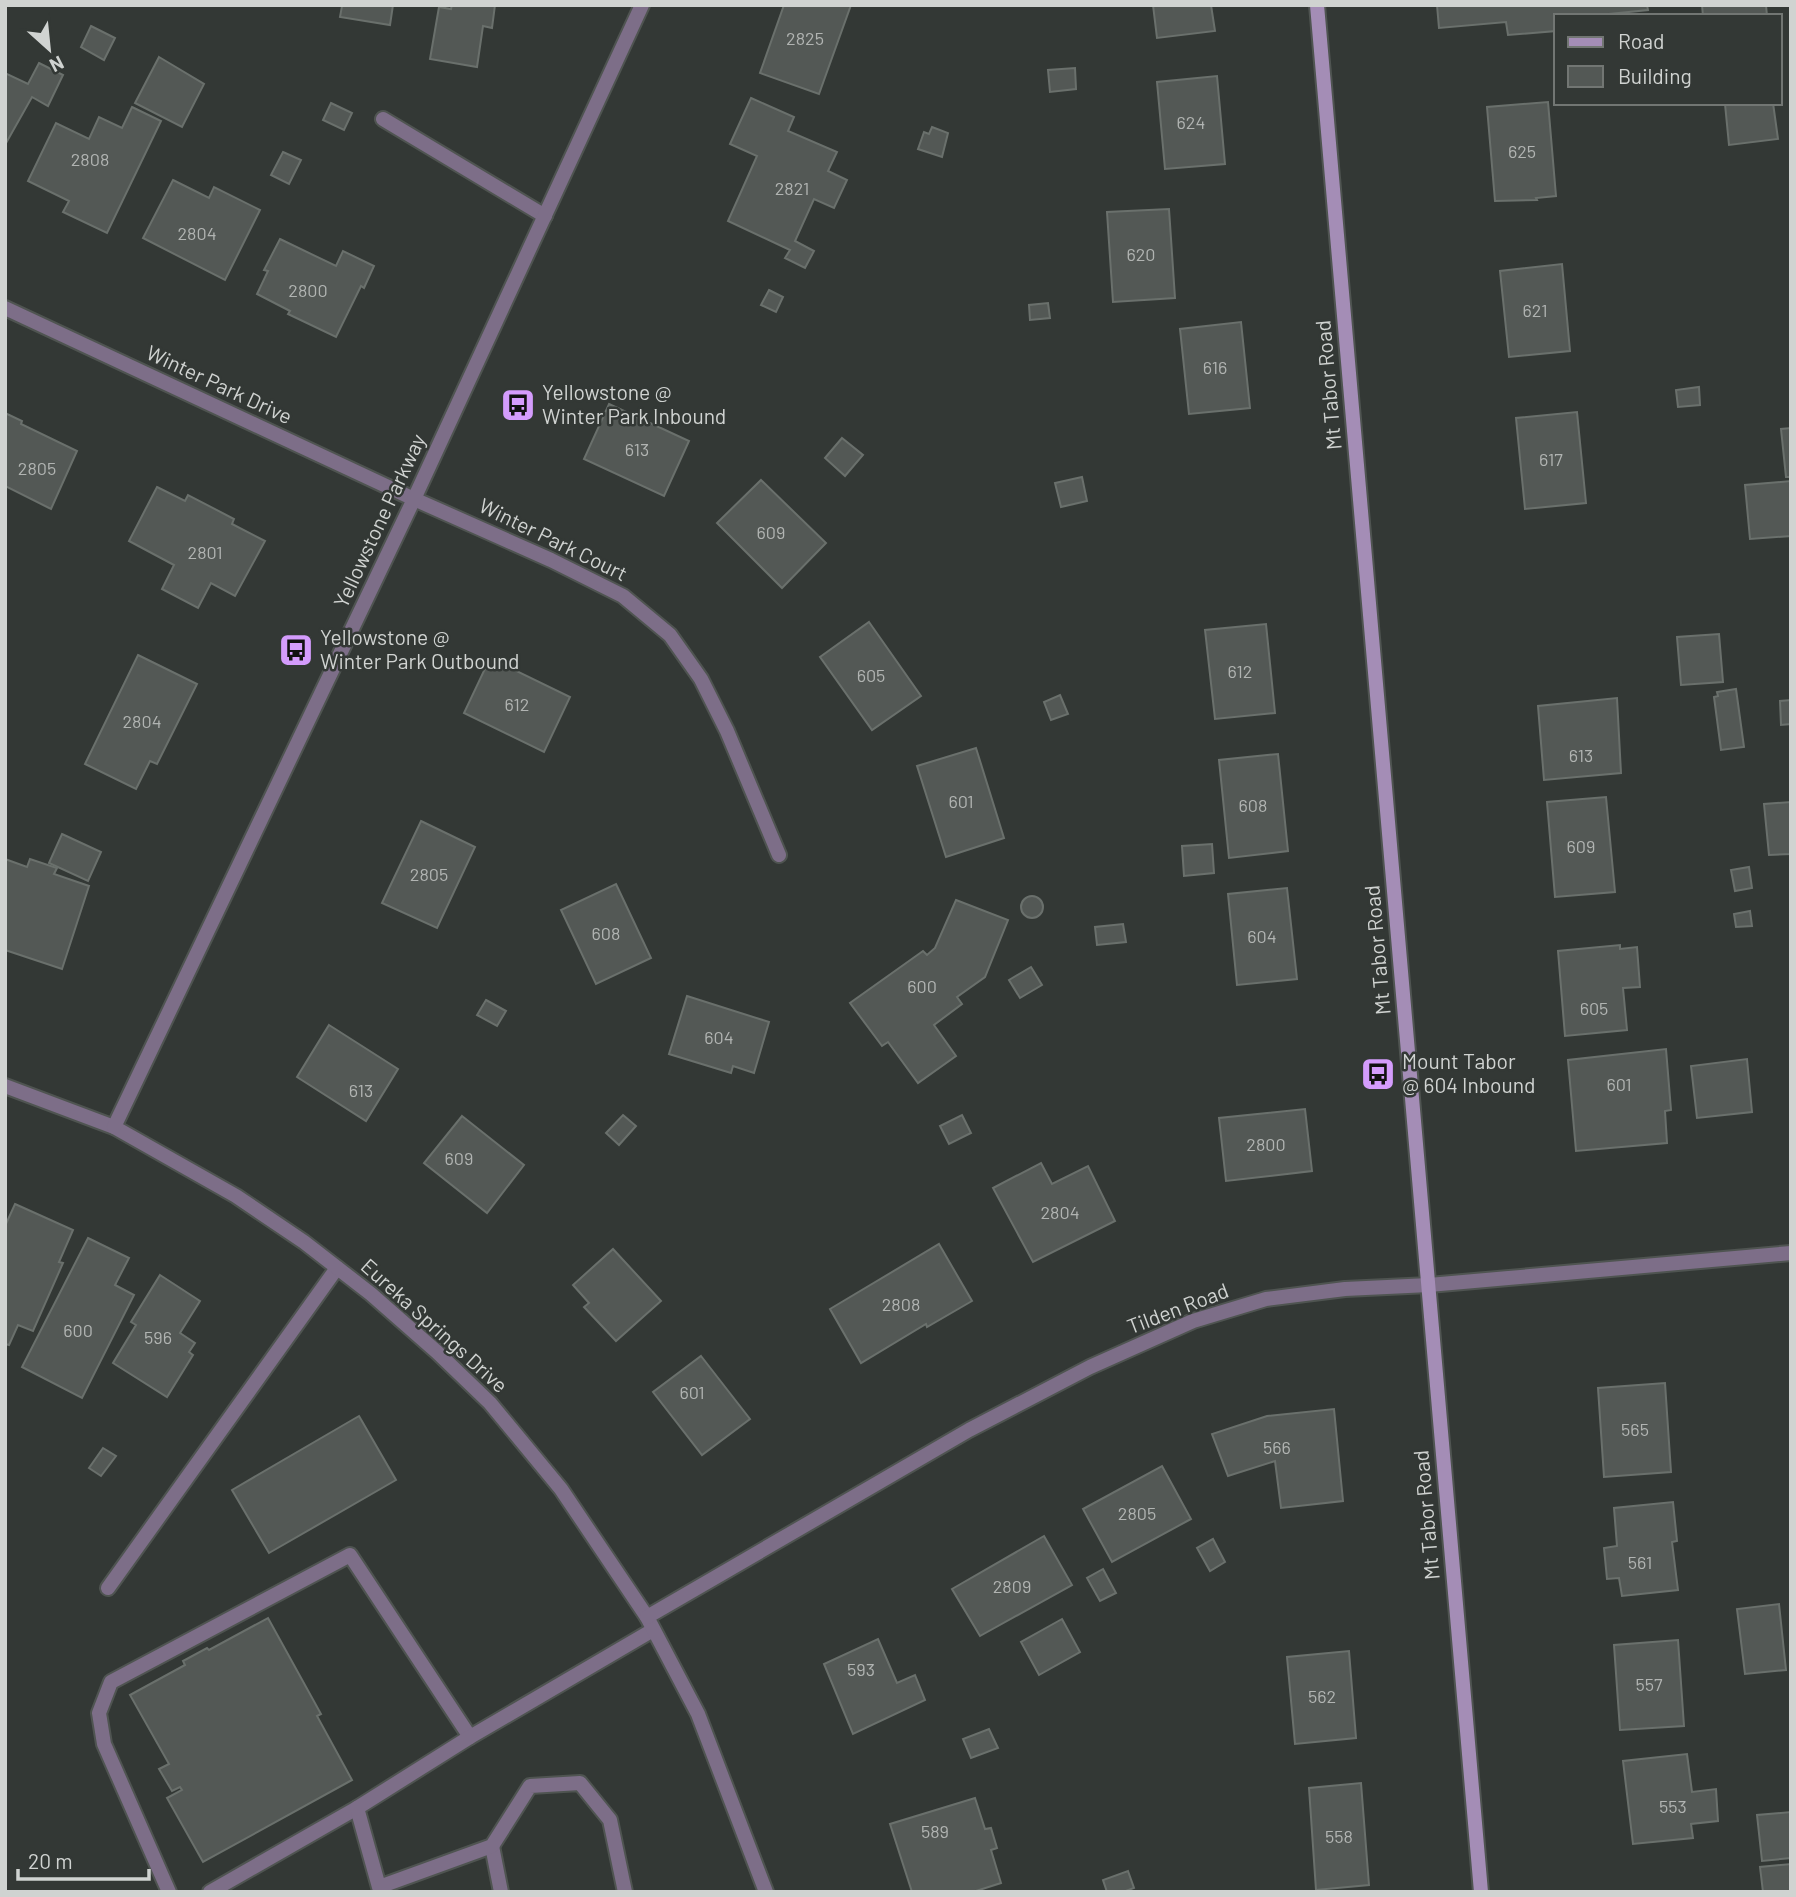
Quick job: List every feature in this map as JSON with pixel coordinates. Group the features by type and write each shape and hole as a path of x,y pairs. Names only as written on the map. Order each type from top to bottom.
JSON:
{"street":[{"name":"Yellowstone Parkway","path":"114,1127 414,499 642,5"},
{"name":"Mt Tabor Road","path":"1317,5 1481,1892"},
{"path":"383,119 545,216"},
{"name":"Winter Park Drive","path":"5,308 414,499"},
{"name":"Winter Park Court","path":"414,499 551,559 622,596 670,635 701,679 727,730 779,855"},
{"name":"Eureka Springs Drive","path":"5,1086 114,1127 236,1196 337,1268 438,1352 490,1403 561,1489 650,1624 698,1714 766,1892"},
{"name":"Tilden Road","path":"210,1892 356,1808 650,1624 969,1430 1090,1367 1194,1321 1266,1299 1345,1289 1429,1285 1791,1253"},
{"path":"108,1588 337,1268"},
{"path":"170,1892 104,1744 99,1713 111,1682 349,1555 470,1737"},
{"path":"356,1808 380,1889 492,1846 530,1786 580,1783 610,1820 625,1892"},
{"path":"492,1846 501,1892"}],"building":[{"path":"393,5 390,25 340,17 342,6"},
{"path":"452,5 495,5 492,28 483,26 477,67 430,59 439,7 451,9"},
{"path":"784,5 851,5 819,94 760,73"},
{"path":"1153,5 1211,5 1215,31 1157,38"},
{"path":"1437,5 1647,5 1648,10 1609,14 1554,14 1554,31 1508,35 1506,22 1439,28"},
{"path":"1702,5 1766,5 1767,14 1703,14"},
{"path":"91,26 115,38 104,60 81,47"},
{"path":"159,57 204,84 182,127 135,103"},
{"path":"39,63 63,75 48,106 32,97 5,145 5,73 28,84"},
{"path":"1075,68 1076,89 1050,92 1048,70"},
{"path":"1217,76 1225,164 1165,169 1157,82"},
{"path":"751,98 794,117 788,131 837,152 828,171 847,180 834,208 814,199 795,241 814,251 805,268 785,258 790,250 728,221 757,156 730,144"},
{"path":"1548,102 1556,196 1536,198 1537,200 1495,201 1487,107"},
{"path":"331,103 352,113 344,130 323,120"},
{"path":"1725,105 1773,105 1778,139 1729,145"},
{"path":"132,107 161,121 107,233 63,212 69,201 28,181 56,123 89,139 99,117 122,128"},
{"path":"932,127 948,133 942,157 918,149 924,132 929,134"},
{"path":"283,152 301,160 289,184 271,175"},
{"path":"173,180 209,198 214,187 260,210 225,280 143,238"},
{"path":"1169,209 1175,298 1113,302 1107,212"},
{"path":"280,239 336,266 343,251 374,266 336,337 288,314 290,311 257,294 268,271 264,270"},
{"path":"1562,264 1570,351 1509,357 1500,271"},
{"path":"769,290 783,297 776,312 761,305"},
{"path":"1048,303 1050,318 1030,320 1029,305"},
{"path":"1241,322 1250,408 1189,414 1180,329"},
{"path":"1699,387 1700,405 1678,407 1676,390"},
{"path":"609,404 689,441 664,496 584,459"},
{"path":"1577,412 1586,503 1525,509 1516,418"},
{"path":"5,413 22,421 21,424 77,451 51,509 5,486"},
{"path":"1791,428 1791,477 1786,477 1781,429"},
{"path":"842,438 863,455 845,476 825,458"},
{"path":"1082,477 1087,501 1061,507 1055,483"},
{"path":"761,480 826,543 782,588 717,523"},
{"path":"1791,481 1791,536 1750,539 1745,485"},
{"path":"157,487 185,501 188,495 234,519 232,524 265,541 235,596 211,583 198,608 162,589 174,565 129,541"},
{"path":"869,622 921,696 872,730 820,657"},
{"path":"1266,624 1275,713 1215,719 1205,630"},
{"path":"1719,634 1723,682 1681,685 1677,637"},
{"path":"138,655 197,684 157,764 150,761 136,789 85,764"},
{"path":"490,658 570,697 544,752 464,713"},
{"path":"1736,689 1744,747 1721,750 1714,697 1718,696 1717,692"},
{"path":"1060,695 1068,714 1051,720 1044,702"},
{"path":"1617,698 1621,773 1544,780 1538,706"},
{"path":"1791,700 1791,724 1781,725 1780,701"},
{"path":"976,748 1004,838 946,857 917,766"},
{"path":"1278,754 1288,851 1229,858 1219,760"},
{"path":"1606,797 1615,892 1555,897 1547,802"},
{"path":"1791,802 1791,854 1769,855 1764,804"},
{"path":"421,821 475,847 437,928 382,903"},
{"path":"62,834 101,852 88,881 49,863"},
{"path":"1212,844 1214,873 1184,876 1182,846"},
{"path":"5,859 27,867 30,859 57,868 54,874 89,886 62,969 5,950"},
{"path":"1749,867 1752,888 1735,891 1731,870"},
{"path":"616,884 651,958 596,984 561,910"},
{"path":"1287,888 1297,979 1237,985 1228,894"},
{"path":"1028,896 1036,896 1043,903 1043,911 1036,918 1028,918 1021,911 1021,903"},
{"path":"956,900 1008,920 985,977 957,997 962,1004 934,1025 956,1056 918,1083 888,1042 882,1046 850,1003 923,951 927,955 935,948"},
{"path":"1750,911 1752,926 1736,927 1734,914"},
{"path":"1123,924 1126,942 1097,945 1095,927"},
{"path":"1620,945 1620,949 1637,947 1640,987 1623,988 1627,1030 1565,1036 1558,951"},
{"path":"1031,967 1042,985 1020,998 1009,980"},
{"path":"687,996 769,1022 754,1073 733,1066 731,1073 669,1054"},
{"path":"486,1000 506,1011 497,1026 477,1015"},
{"path":"329,1025 398,1069 366,1121 297,1077"},
{"path":"1666,1049 1671,1110 1665,1111 1667,1143 1576,1151 1568,1060"},
{"path":"1747,1059 1752,1112 1697,1118 1691,1066"},
{"path":"1305,1109 1312,1171 1226,1181 1219,1118"},
{"path":"623,1115 636,1126 619,1145 606,1133"},
{"path":"962,1115 971,1133 949,1144 940,1126"},
{"path":"462,1116 524,1165 487,1213 424,1163"},
{"path":"1041,1163 1052,1184 1088,1166 1115,1221 1033,1262 993,1188"},
{"path":"15,1204 73,1230 59,1262 63,1263 33,1331 18,1325 9,1345 5,1344 5,1226"},
{"path":"88,1238 129,1258 115,1285 134,1295 82,1398 22,1367"},
{"path":"939,1244 972,1301 927,1327 926,1324 861,1363 830,1309"},
{"path":"613,1249 661,1301 616,1341 584,1307 589,1303 573,1285"},
{"path":"160,1275 200,1301 180,1333 195,1343 189,1352 193,1355 167,1397 113,1363 136,1325 131,1322"},
{"path":"701,1356 750,1419 702,1455 653,1392"},
{"path":"1665,1383 1671,1472 1604,1477 1598,1388"},
{"path":"1334,1409 1343,1501 1281,1508 1275,1461 1228,1476 1212,1434 1267,1416"},
{"path":"359,1416 396,1480 269,1553 232,1490"},
{"path":"103,1448 116,1456 101,1476 89,1468"},
{"path":"1162,1466 1191,1519 1112,1562 1083,1509"},
{"path":"1673,1502 1677,1541 1672,1542 1678,1590 1622,1596 1619,1578 1607,1579 1604,1548 1617,1546 1614,1508"},
{"path":"1044,1536 1072,1585 980,1636 952,1589"},
{"path":"1213,1539 1225,1562 1210,1571 1197,1548"},
{"path":"1103,1569 1116,1593 1100,1601 1087,1578"},
{"path":"1779,1604 1786,1670 1745,1674 1737,1609"},
{"path":"268,1618 321,1714 317,1716 352,1780 203,1862 167,1798 182,1790 180,1787 172,1791 159,1769 169,1764 130,1695 185,1665 183,1661"},
{"path":"1062,1619 1080,1652 1039,1675 1021,1642"},
{"path":"878,1639 897,1683 915,1675 925,1700 853,1734 824,1664"},
{"path":"1678,1640 1684,1726 1620,1730 1614,1645"},
{"path":"1349,1651 1356,1738 1295,1744 1287,1657"},
{"path":"989,1729 998,1748 971,1758 963,1739"},
{"path":"1687,1754 1692,1792 1716,1789 1718,1821 1691,1824 1693,1838 1633,1844 1623,1761"},
{"path":"1361,1783 1369,1885 1316,1890 1309,1788"},
{"path":"975,1798 985,1829 991,1828 997,1848 991,1850 1001,1883 973,1892 912,1892 890,1824"},
{"path":"1791,1812 1791,1858 1762,1861 1757,1815"},
{"path":"1791,1864 1791,1892 1763,1892 1760,1867"},
{"path":"1128,1871 1134,1888 1123,1892 1107,1892 1103,1880"}],"place":[{"name":"Yellowstone @ Winter Park Inbound","path":"518,405"},
{"name":"Yellowstone @ Winter Park Outbound","path":"296,650"},
{"name":"Mount Tabor @ 604 Inbound","path":"1378,1074"}]}
